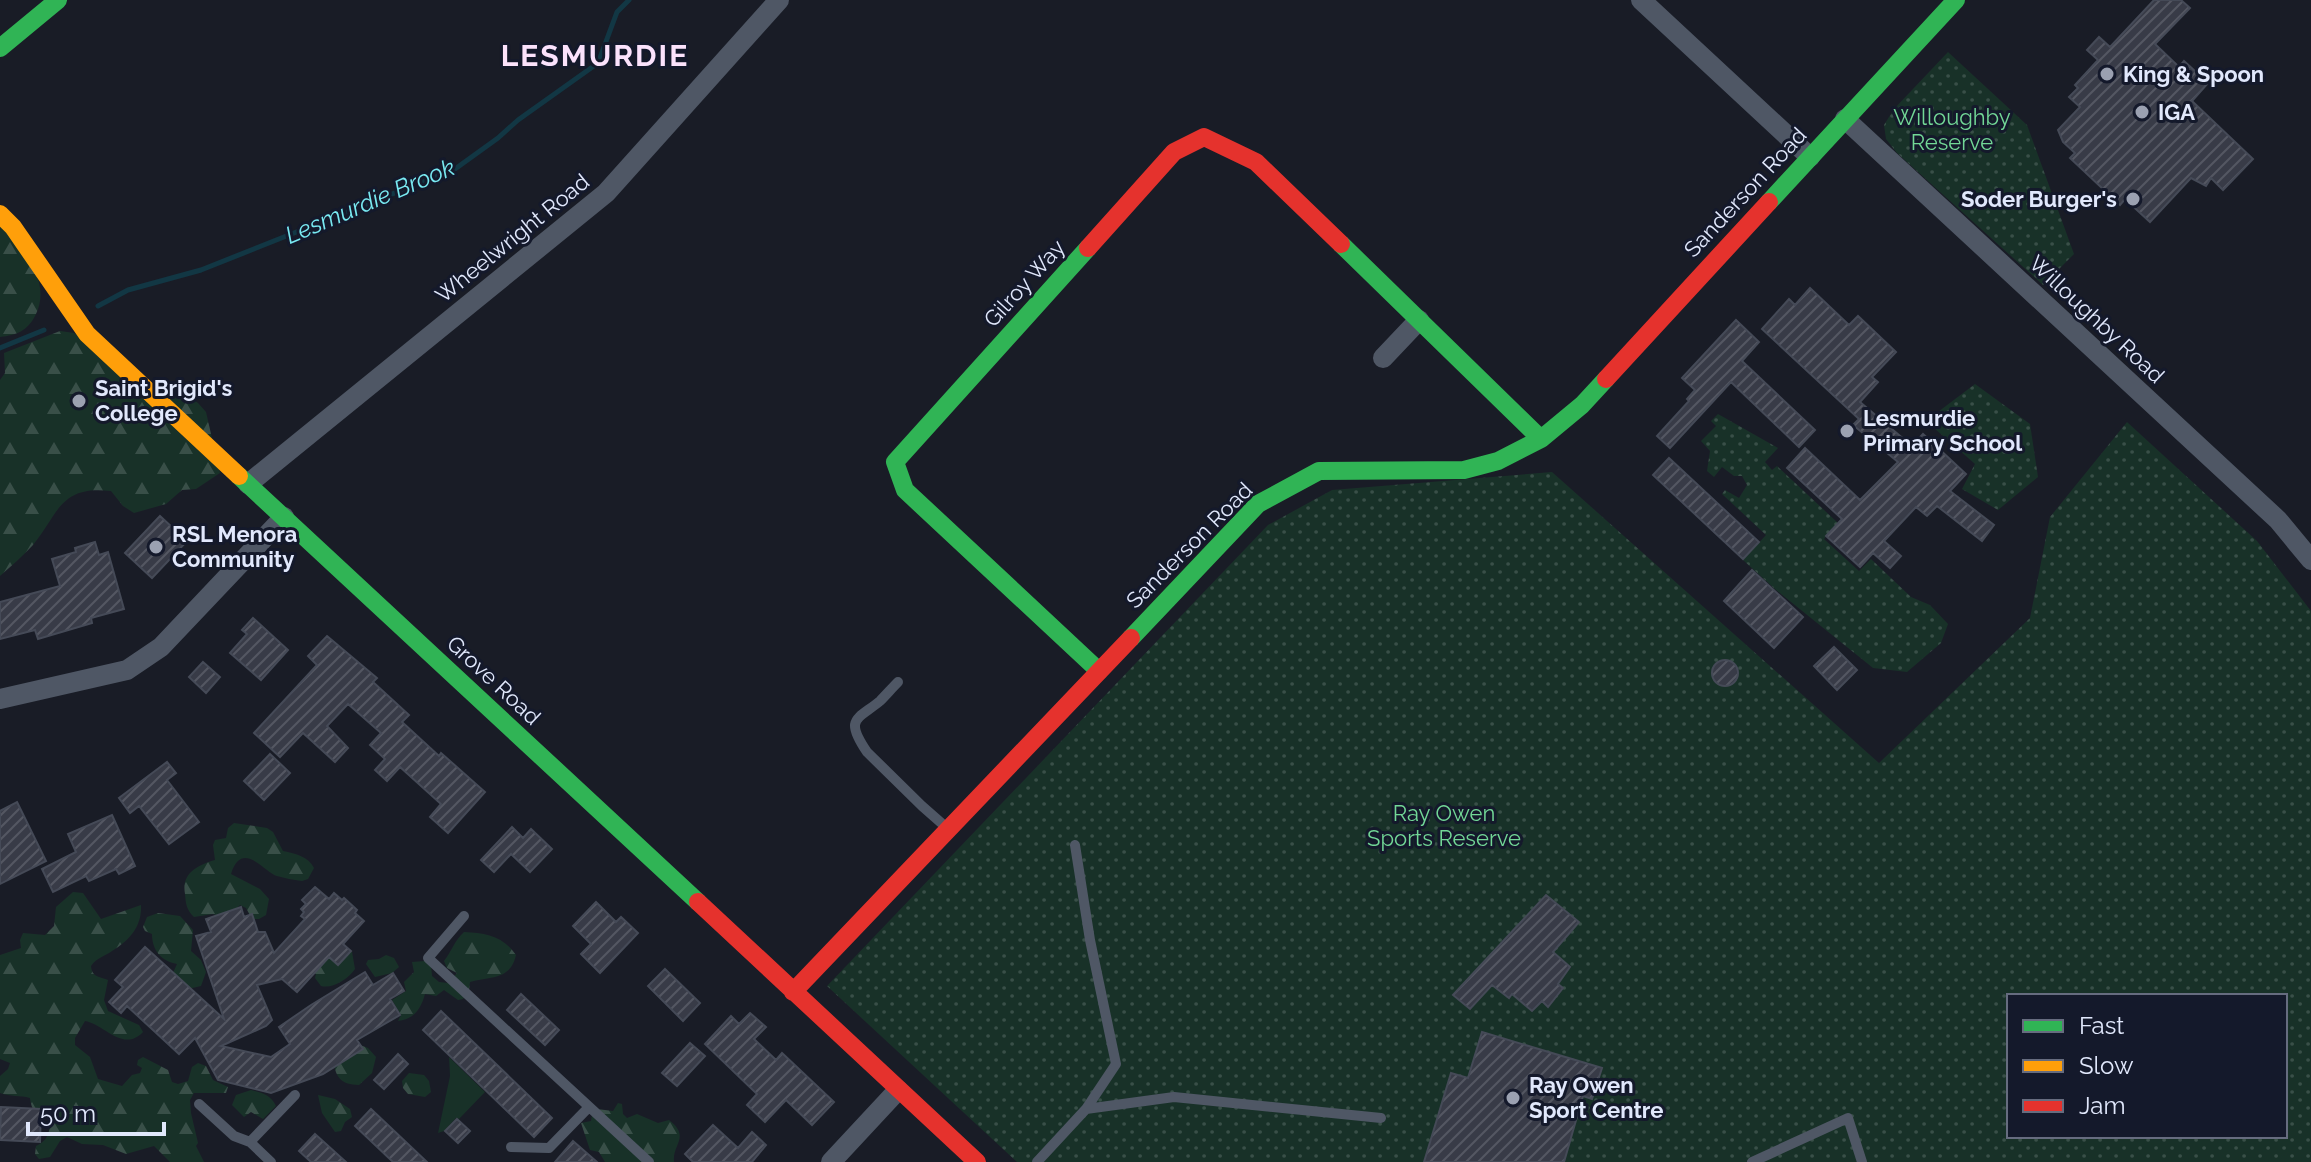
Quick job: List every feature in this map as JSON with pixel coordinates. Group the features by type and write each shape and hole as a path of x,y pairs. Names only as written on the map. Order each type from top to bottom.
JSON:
{"street":[{"path":"0,48 58,0"},
{"name":"Wheelwright Road","path":"248,484 606,193 779,0"},
{"path":"1641,0 1810,157"},
{"name":"Sanderson Road","path":"793,992 1258,504 1319,471 1464,470 1498,461 1541,439 1582,405 1956,0"},
{"name":"Willoughby Road","path":"1845,119 2278,520 2311,560"},
{"name":"Gilroy Way","path":"1099,671 905,490 895,462 1174,152 1204,137 1256,162 1541,439"},
{"name":"Grove Road","path":"0,214 13,227 87,334 977,1162"},
{"path":"1383,358 1419,320"},
{"path":"0,699 127,670 161,647 284,517"},
{"path":"831,1162 898,1090"}],"lane":[{"path":"898,682 878,703 859,715 855,722 860,742 922,806 949,829"},
{"path":"1037,1162 1086,1109 1116,1064 1090,940 1075,845"},
{"path":"464,916 428,958 649,1162"},
{"path":"250,1142 295,1095"},
{"path":"1086,1109 1174,1097 1381,1118"},
{"path":"199,1104 234,1136 250,1142 271,1162"},
{"path":"511,1147 549,1148 589,1107"},
{"path":"1752,1162 1848,1118 1862,1162"}],"green space":[{"name":"Willoughby Reserve","path":"1948,52 2027,125 2074,254 2043,285 1897,153 1886,139 1884,125 1894,109"},
{"path":"0,216 32,264 40,289 40,303 25,329 0,337"},
{"name":"Saint Brigid's College","path":"60,331 74,333 143,382 173,385 198,403 206,412 220,473 196,489 182,490 166,504 134,513 123,506 111,491 81,492 63,504 33,545 0,576 0,380 5,373 4,353"},
{"path":"1975,384 2030,424 2038,477 1998,510 1962,489 1975,464 1926,421"},
{"path":"1718,414 1778,448 1765,462 1772,470 1777,466 1838,523 1824,539 1859,571 1871,559 1911,597 1930,605 1948,624 1941,643 1907,672 1873,668 1743,560 1766,535 1722,494 1725,490 1739,498 1747,485 1742,476 1734,476 1722,467 1714,477 1707,471 1710,451 1701,441 1716,426 1711,421"},
{"name":"Ray Owen Sports Reserve","path":"2127,422 2257,541 2311,611 2311,1162 1017,1162 827,986 1268,525 1332,490 1552,472 1879,763 2030,618 2050,517"},
{"path":"234,823 267,828 273,832 283,851 305,858 314,868 308,879 302,881 277,876 254,861 241,859 231,874 260,889 269,899 266,915 252,919 246,908 240,905 232,913 221,917 213,914 194,917 186,904 184,887 188,875 197,867 215,860 215,840 226,838 228,828"},
{"path":"73,892 83,893 101,919 141,905 137,926 129,937 91,966 94,974 108,980 104,1000 108,1011 139,1025 143,1032 136,1038 121,1039 85,1021 75,1038 75,1045 90,1057 98,1079 122,1086 132,1075 140,1073 142,1068 137,1065 143,1057 168,1070 172,1082 178,1084 188,1081 192,1067 198,1063 206,1066 213,1080 228,1087 226,1093 194,1093 190,1100 196,1146 204,1162 170,1162 154,1146 126,1154 103,1145 82,1144 67,1137 60,1141 50,1157 39,1159 35,1154 36,1146 47,1137 50,1115 36,1111 30,1098 0,1093 0,1076 10,1063 0,1059 0,955 21,948 23,933 45,935 54,926 56,907"},
{"path":"158,913 180,916 193,930 191,951 201,960 206,972 201,986 188,989 172,975 177,964 166,960 156,950 152,934 143,927 147,917"},
{"path":"464,932 487,935 505,944 516,955 509,969 498,976 470,982 463,999 458,1000 444,990 436,996 425,994 416,1012 398,1021 401,1015 392,1000 406,991 404,982 414,972 412,962 425,961 431,965 432,976 439,982 448,983 457,973 447,968 444,961"},
{"path":"345,950 352,952 355,969 340,982 321,986 315,978 316,974 309,971 318,960"},
{"path":"386,955 394,958 399,967 392,973 375,977 366,964 368,960"},
{"path":"360,1045 376,1057 372,1073 359,1085 344,1082 333,1062"},
{"path":"449,1057 485,1092 459,1119 456,1118 438,1133 450,1076"},
{"path":"409,1073 424,1075 431,1092 425,1097 408,1094 402,1081"},
{"path":"251,1090 269,1097 276,1106 263,1119 251,1112 244,1117 232,1105 236,1095"},
{"path":"318,1095 335,1099 350,1109 352,1117 345,1122 341,1131 335,1132 322,1113"},
{"path":"618,1103 622,1104 623,1114 627,1118 637,1114 658,1123 669,1120 675,1126 680,1136 674,1162 605,1162 599,1152 590,1150 581,1123 591,1121 597,1109 613,1111"}],"building":[{"path":"2154,0 2181,0 2190,8 2155,44 2179,67 2184,61 2208,83 2192,101 2253,159 2223,190 2211,178 2206,186 2191,178 2150,222 2125,199 2120,205 2070,158 2075,153 2063,142 2058,130 2080,107 2069,97 2078,88 2075,85 2098,60 2087,50 2099,37 2110,47"},
{"path":"1810,288 1849,325 1858,316 1896,352 1872,377 1878,382 1860,402 1912,446 1923,434 1966,474 1950,491 1994,525 1982,541 1937,506 1927,516 1916,507 1884,541 1901,556 1890,568 1873,553 1860,567 1826,536 1842,519 1787,468 1805,448 1860,500 1898,462 1853,425 1859,419 1762,329 1789,299 1795,305"},
{"path":"1736,320 1759,342 1742,361 1815,430 1799,447 1731,382 1670,448 1657,436 1695,390 1682,378"},
{"path":"1669,458 1759,542 1743,559 1653,475"},
{"name":"RSL Menora Community","path":"160,516 187,541 152,578 125,553"},
{"path":"95,542 99,555 108,552 124,609 91,618 92,623 38,639 35,630 0,639 0,602 60,586 52,559"},
{"path":"1752,570 1803,617 1774,648 1724,601"},
{"path":"253,618 288,650 261,680 230,653 247,634 242,630"},
{"path":"327,636 377,678 373,682 409,715 402,722 485,792 448,833 430,817 441,804 400,767 387,781 375,770 385,759 370,745 381,733 348,704 327,726 348,748 335,762 303,733 280,757 254,733 317,665 308,656"},
{"path":"1834,647 1857,670 1837,690 1814,666"},
{"path":"1725,660 1734,664 1738,673 1734,682 1725,686 1716,682 1712,673 1716,664"},
{"path":"203,662 220,677 206,693 189,677"},
{"path":"270,754 290,773 264,800 244,781"},
{"path":"167,762 176,773 167,780 199,822 169,844 139,806 130,813 119,798"},
{"path":"17,802 46,861 0,884 0,811"},
{"path":"112,815 135,866 119,874 116,869 89,881 86,876 53,892 42,869 76,852 68,834"},
{"path":"512,827 523,838 531,829 552,849 530,872 511,854 494,872 481,860"},
{"path":"315,887 329,899 334,893 342,900 344,898 364,921 343,944 351,951 338,965 329,957 297,992 282,979 257,985 272,1020 266,1026 221,1046 271,1057 290,1044 279,1027 365,972 373,985 393,973 404,991 390,999 400,1015 357,1040 363,1049 323,1074 271,1093 218,1080 195,1038 179,1054 127,1006 121,1013 109,1002 123,987 115,980 145,947 224,1019 196,936 211,932 206,919 241,907 244,917 252,914 258,932 265,932 274,953 305,919 301,916 304,912 301,909 306,904 302,900"},
{"path":"1546,895 1579,922 1553,952 1570,967 1558,984 1563,988 1548,1007 1542,1001 1532,1011 1512,994 1509,998 1492,985 1470,1009 1453,995"},
{"path":"596,902 616,922 621,917 638,933 600,973 581,954 591,944 573,926"},
{"path":"665,969 700,1003 683,1021 648,986"},
{"path":"521,994 559,1030 545,1045 507,1010"},
{"path":"441,1011 552,1118 534,1137 423,1030"},
{"path":"750,1013 766,1027 754,1039 776,1060 782,1053 834,1102 812,1125 786,1100 765,1122 747,1105 757,1094 705,1044 731,1016 739,1024"},
{"name":"Ray Owen Sport Centre","path":"1482,1032 1602,1068 1592,1099 1583,1096 1564,1162 1424,1162 1451,1073 1468,1078"},
{"path":"690,1043 705,1056 677,1086 662,1073"},
{"path":"398,1054 408,1064 384,1089 374,1080"},
{"path":"1,1107 41,1109 40,1142 0,1140"},
{"path":"371,1109 427,1162 393,1162 355,1126"},
{"path":"457,1119 470,1131 458,1143 445,1131"},
{"path":"713,1125 738,1148 752,1132 766,1145 752,1162 693,1162 685,1154"},
{"path":"315,1134 346,1162 311,1162 299,1151"},
{"path":"573,1141 597,1162 555,1162"}],"waterway":[{"name":"Lesmurdie Brook","path":"98,306 128,290 201,270 455,169 598,63 617,12 629,0"},
{"name":"Lesmurdie Brook","path":"0,348 44,330"}],"traffic: fast":[{"path":"0,48 58,0"},
{"path":"1769,202 1956,0"},
{"path":"1341,244 1541,439"},
{"path":"1088,248 895,462 905,490 1099,671"},
{"path":"1131,638 1258,504 1319,471 1464,470 1498,461 1541,439 1582,405 1606,379"},
{"path":"239,476 698,902"}],"traffic: slow":[{"path":"0,214 13,227 87,334 239,476"}],"traffic: jam":[{"path":"1088,248 1174,152 1204,137 1256,162 1341,244"},
{"path":"1606,379 1769,202"},
{"path":"793,992 1131,638"},
{"path":"698,902 977,1162"}],"place":[{"name":"King & Spoon","path":"2107,74"},
{"name":"IGA","path":"2142,112"},
{"name":"Soder Burger's","path":"2133,199"},
{"name":"Saint Brigid's College","path":"79,401"},
{"name":"Lesmurdie Primary School","path":"1847,431"},
{"name":"RSL Menora Community","path":"156,547"},
{"name":"Ray Owen Sport Centre","path":"1513,1098"}],"district":[{"name":"LESMURDIE","path":"595,55"}]}
